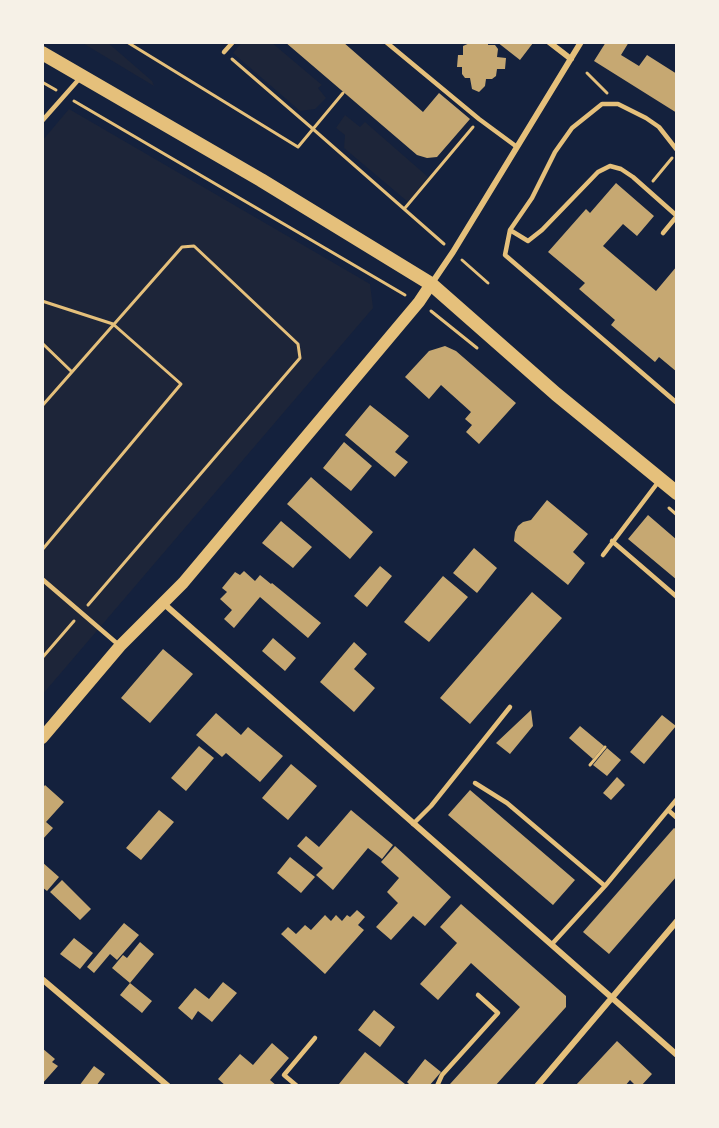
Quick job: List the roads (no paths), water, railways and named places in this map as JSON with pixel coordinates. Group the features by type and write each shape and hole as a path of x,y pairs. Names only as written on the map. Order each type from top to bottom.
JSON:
{"main road":[{"path":"42,53 261,180 431,284 556,394 677,493"},
{"path":"42,738 120,646 183,583 419,302 431,284"}],"street":[{"path":"549,42 571,59"},
{"path":"431,284 453,252 581,42"},
{"path":"163,603 677,1055"},
{"path":"537,1086 677,921"},
{"path":"42,979 168,1086"}],"lane":[{"path":"224,52 233,42"},
{"path":"386,42 479,119 517,147"},
{"path":"42,121 82,76"},
{"path":"677,150 659,127 646,118 618,104 602,104 572,128 555,152 532,198 510,230 505,255 677,403"},
{"path":"510,230 528,241 542,230 598,172 610,166 621,169 633,177 677,216 663,233"},
{"path":"603,555 660,479"},
{"path":"612,541 677,597"},
{"path":"42,579 120,646"},
{"path":"413,824 431,806 510,707"},
{"path":"475,783 507,803 604,886"},
{"path":"552,944 677,799"},
{"path":"668,810 677,818"},
{"path":"437,1086 442,1075 498,1013 478,995"},
{"path":"297,1086 284,1075 315,1038"}]}
